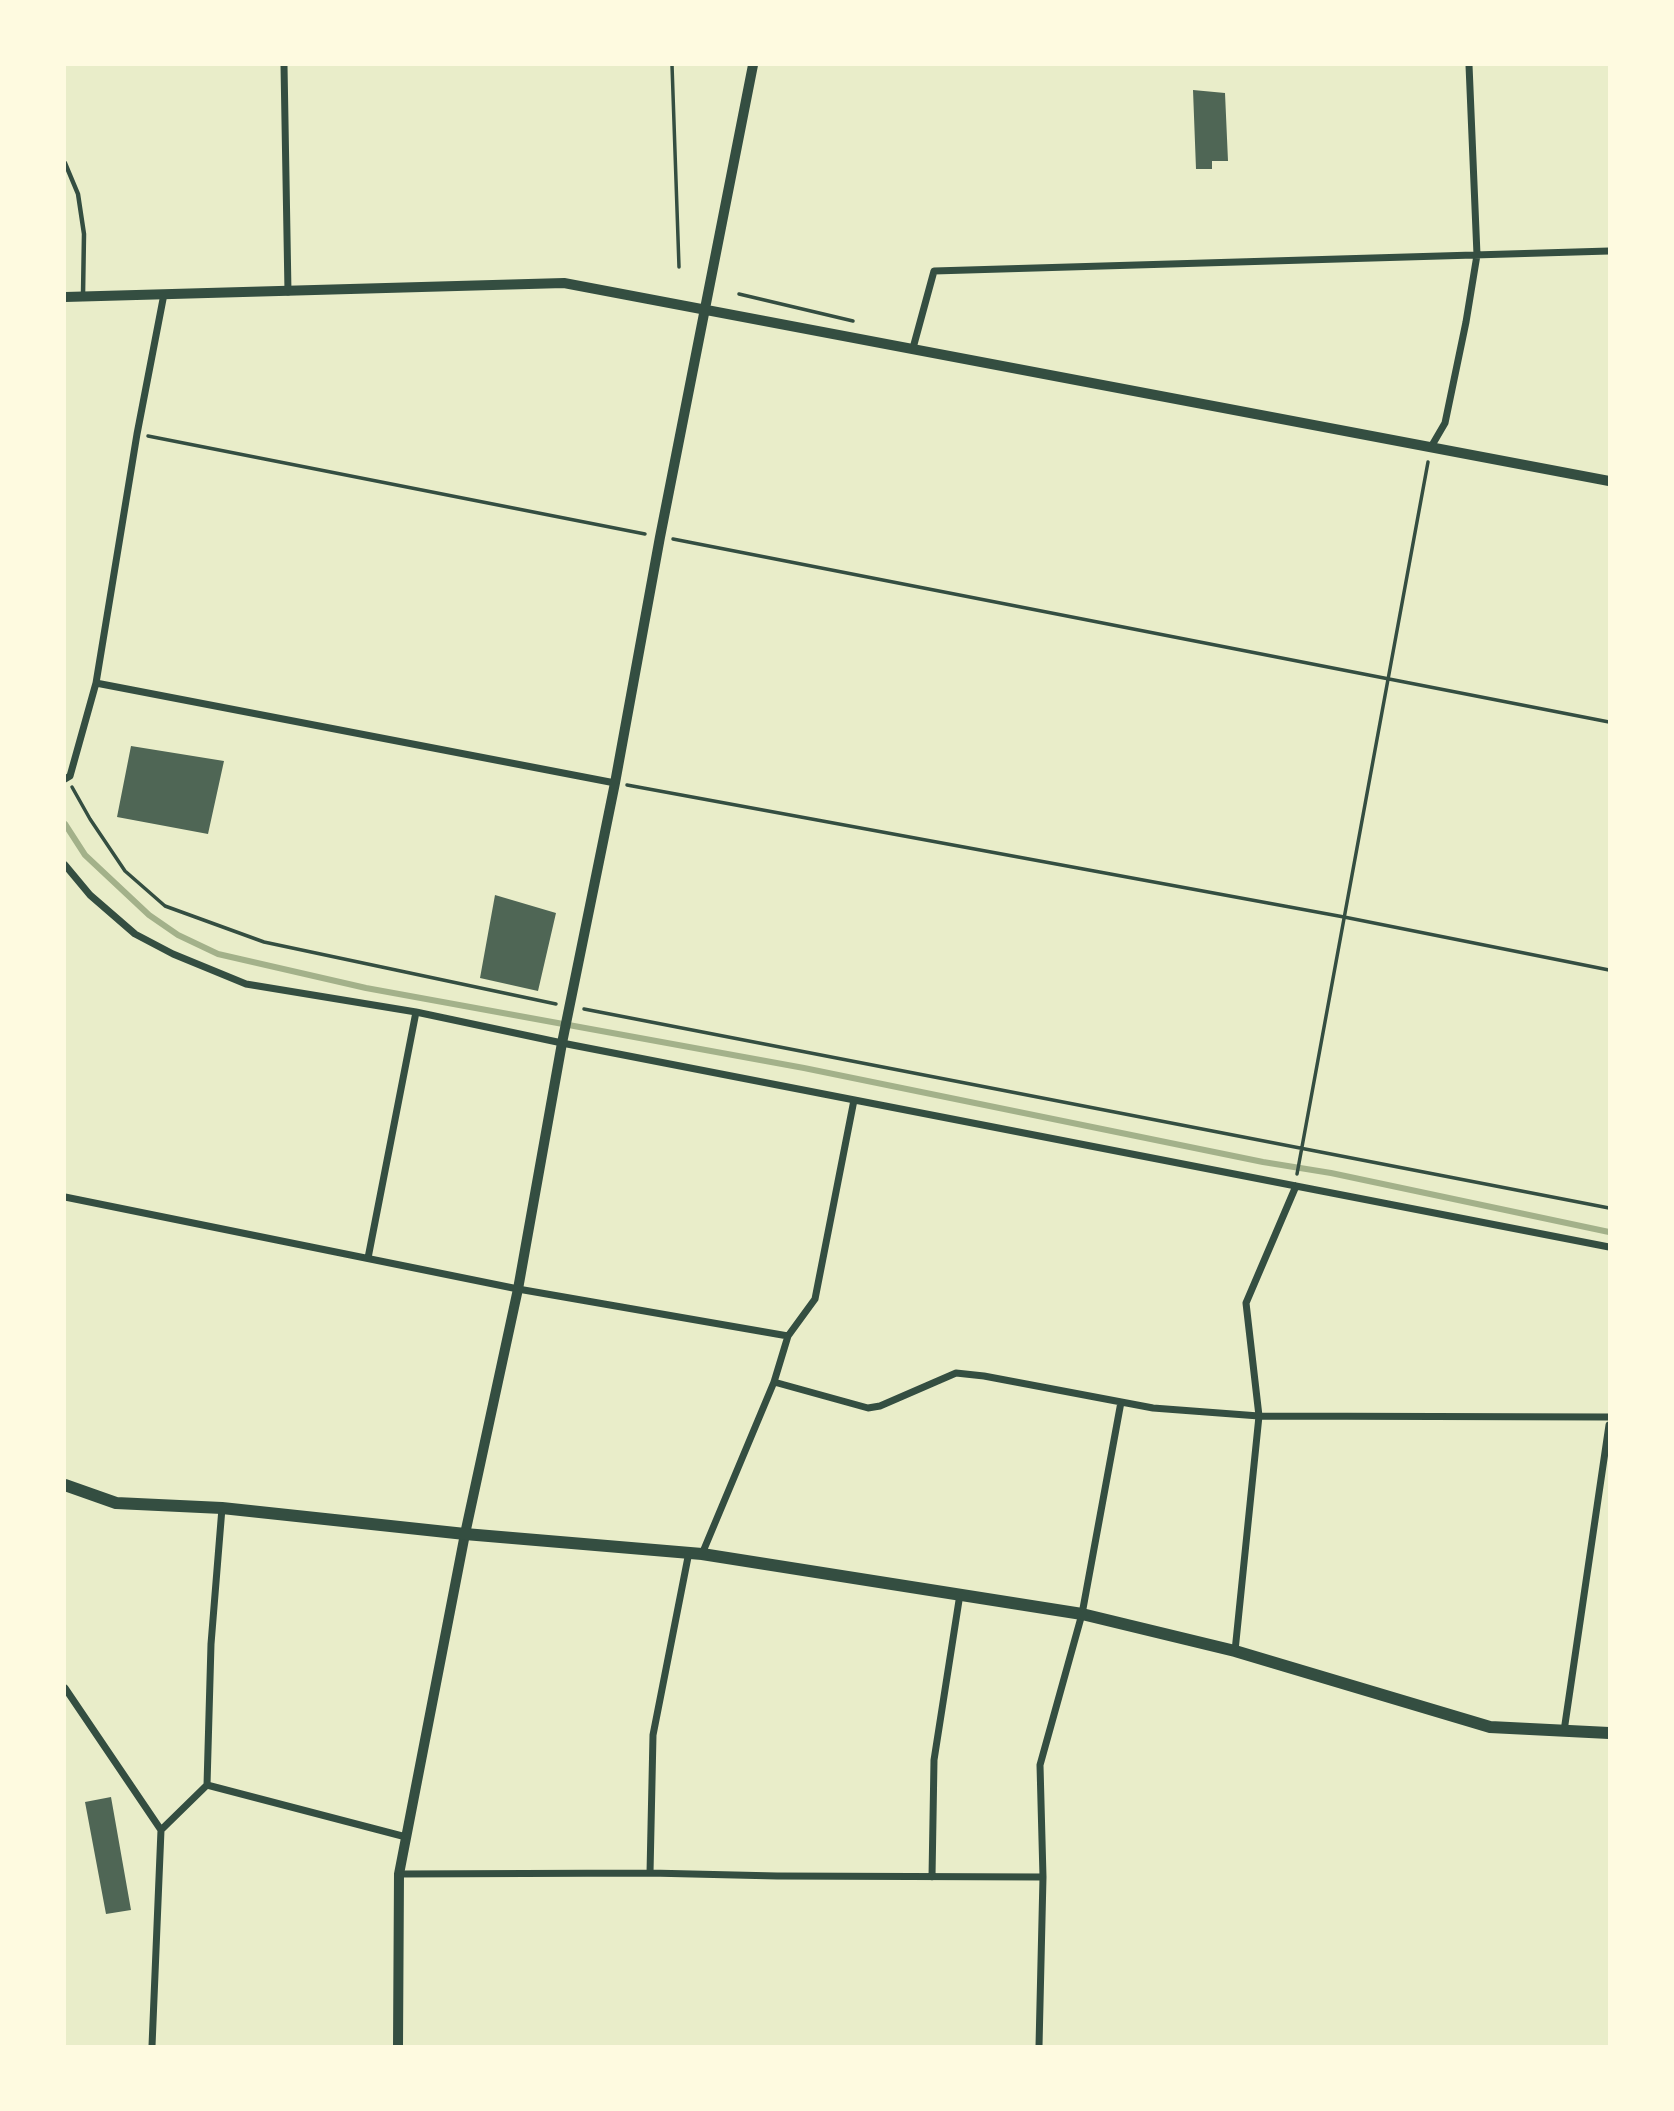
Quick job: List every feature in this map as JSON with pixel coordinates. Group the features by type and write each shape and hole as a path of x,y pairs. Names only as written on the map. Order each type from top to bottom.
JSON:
{"main road":[{"path":"65,1485 116,1503 222,1508 465,1534 696,1553 960,1594 1082,1614 1235,1651 1490,1727 1609,1733"}],"street":[{"path":"284,65 288,292"},
{"path":"398,2046 399,1874 465,1534 518,1289 569,1006 615,783 660,537 754,65"},
{"path":"1431,447 1445,423 1477,255 1469,65"},
{"path":"913,348 934,271 1609,251"},
{"path":"65,297 564,283 1609,481"},
{"path":"67,778 96,683 137,434 164,294"},
{"path":"96,683 615,783"},
{"path":"65,865 90,895 135,934 173,954 246,984 416,1012 562,1043 1609,1247"},
{"path":"368,1258 416,1012"},
{"path":"650,1873 653,1735 696,1553 774,1382 788,1336 815,1299 854,1100"},
{"path":"1235,1651 1259,1416 1246,1303 1296,1186"},
{"path":"65,1197 518,1289 788,1336"},
{"path":"774,1382 868,1408 890,1402 956,1373 1153,1408 1259,1416 1609,1417"},
{"path":"1039,2046 1043,1877 1040,1765 1082,1614 1121,1402"},
{"path":"1564,1731 1609,1425"},
{"path":"161,1830 207,1785 211,1644 222,1508"},
{"path":"932,1877 934,1760 960,1594"},
{"path":"65,1688 161,1830 152,2046"},
{"path":"207,1785 406,1837"},
{"path":"399,1874 650,1873 1043,1877"}],"lane":[{"path":"65,163 78,194 84,233 83,297"}],"path":[{"path":"673,65 680,267"},
{"path":"137,434 1609,722"},
{"path":"1297,1175 1431,447"},
{"path":"67,778 90,819 125,871 165,905 264,942 569,1006 1609,1208"},
{"path":"615,783 1344,917 1609,970"}],"building":[{"path":"1193,90 1225,93 1228,161 1212,161 1212,169 1196,169"},
{"path":"131,746 224,761 208,834 117,817"},
{"path":"495,895 556,913 538,991 480,978"},
{"path":"111,1797 131,1910 106,1914 85,1802"}],"waterway":[{"path":"65,824 85,855 149,915 178,935 218,954 366,988 804,1068 1263,1162 1331,1173 1609,1232"}]}
